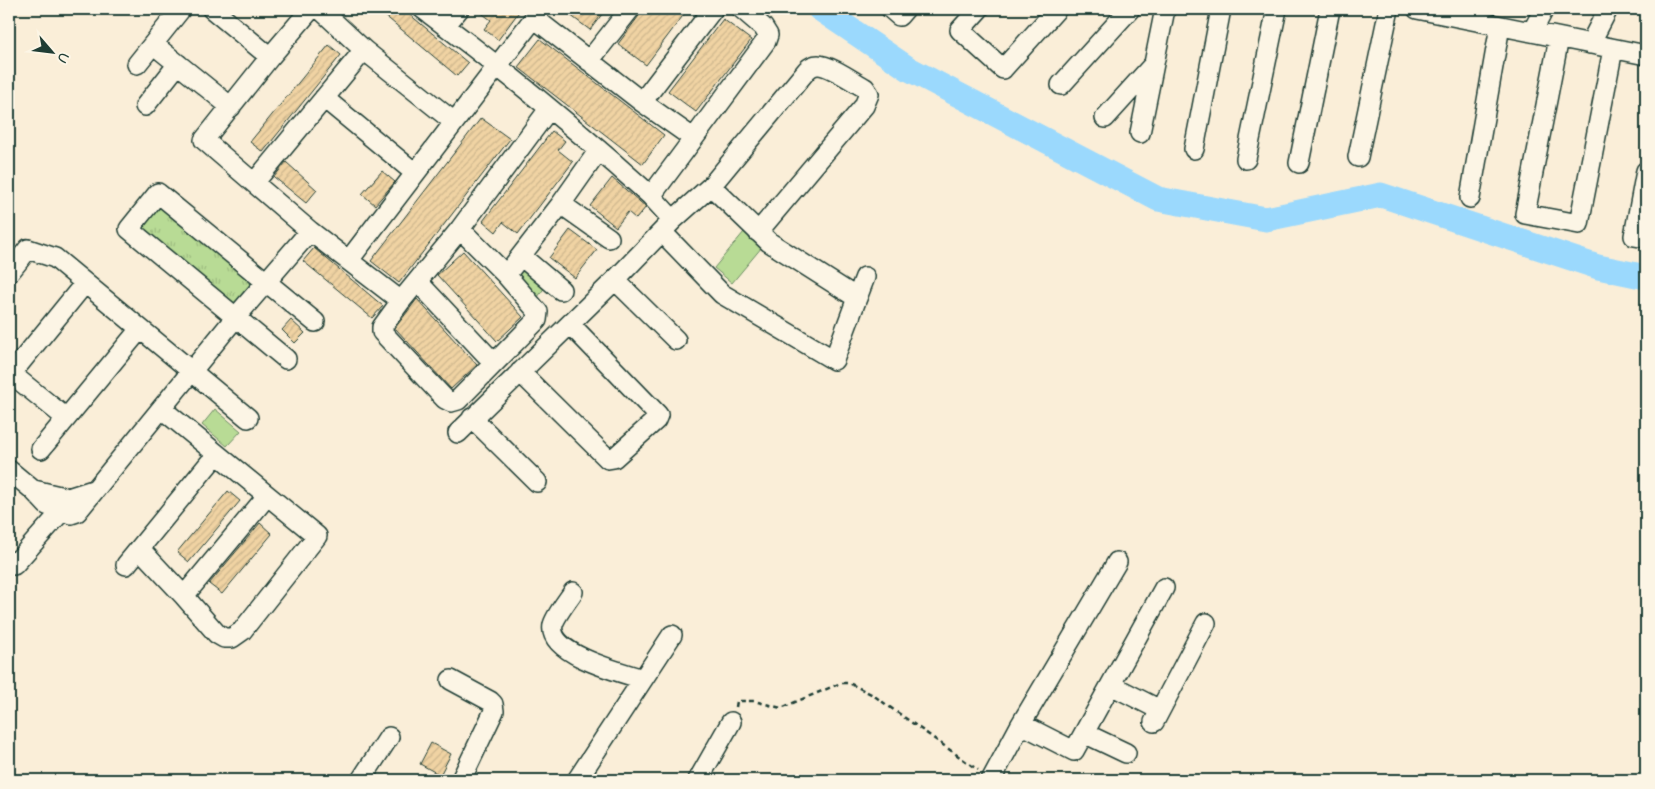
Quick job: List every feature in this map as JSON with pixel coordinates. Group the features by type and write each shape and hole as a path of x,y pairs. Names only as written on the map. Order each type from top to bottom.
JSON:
{"street":[{"path":"137,64 181,9"},
{"path":"212,9 270,57"},
{"path":"311,9 204,140 310,231 401,301"},
{"path":"320,9 364,50 454,122"},
{"path":"423,9 497,66 599,150 651,196 667,226 722,294 834,360 865,277"},
{"path":"445,26 459,9"},
{"path":"589,61 630,9"},
{"path":"642,102 713,9"},
{"path":"651,196 767,38 768,33 763,27 742,9"},
{"path":"891,9 899,16 905,9"},
{"path":"979,9 960,30 1004,69 1057,9"},
{"path":"1061,85 1130,9"},
{"path":"1154,65 1109,114 1141,128 1154,65 1165,9"},
{"path":"1194,149 1220,9"},
{"path":"1246,159 1277,9"},
{"path":"1299,163 1330,9"},
{"path":"1358,157 1389,9"},
{"path":"1532,32 1544,9"},
{"path":"1590,44 1608,9"},
{"path":"1430,10 1468,14 1500,26 1613,49 1645,52"},
{"path":"349,260 537,13 589,61 693,138"},
{"path":"1470,198 1500,26"},
{"path":"1558,38 1525,214 1579,224 1613,49"},
{"path":"153,44 230,107"},
{"path":"254,182 364,50"},
{"path":"145,106 178,64"},
{"path":"458,433 615,280 667,226 711,186 807,70 818,65 826,67 865,88 869,94 864,106 758,232"},
{"path":"324,98 415,173"},
{"path":"460,228 506,275 538,312 537,320 458,400 451,402 444,399 382,332 382,327 460,228 548,109"},
{"path":"506,275 561,204 599,150"},
{"path":"1646,171 1634,236 1646,238"},
{"path":"711,186 774,246 857,298"},
{"path":"286,359 129,229 158,193 315,322"},
{"path":"561,204 609,238"},
{"path":"9,470 33,490 47,505 61,512 70,514 77,512 235,318 310,231"},
{"path":"9,273 28,249 55,258 248,418"},
{"path":"521,256 561,290"},
{"path":"615,280 676,340"},
{"path":"418,282 494,363"},
{"path":"66,418 10,373 85,283"},
{"path":"520,372 608,459 614,458 656,420 658,415 570,324"},
{"path":"40,449 140,329"},
{"path":"140,549 217,634 224,638 232,638 242,631 317,536 162,409"},
{"path":"472,418 537,482"},
{"path":"126,564 216,455"},
{"path":"33,490 68,498 96,489"},
{"path":"184,596 267,496"},
{"path":"9,561 14,566 61,512"},
{"path":"991,780 1020,724 1117,562"},
{"path":"1020,724 1074,750 1164,588"},
{"path":"573,592 553,624 554,634 558,641 583,659 643,680"},
{"path":"1110,685 1157,716 1206,622"},
{"path":"577,780 672,635"},
{"path":"452,680 490,701 493,704 494,711 461,780"},
{"path":"698,780 730,722"},
{"path":"1084,733 1126,753"},
{"path":"361,780 389,737"}],"path":[{"path":"730,722 737,701 754,701 781,708 841,683 849,683 873,695 991,780"}],"green space":[{"path":"159,200 255,281 232,309 136,228"},
{"path":"744,232 762,247 732,283 714,268"},
{"path":"522,265 547,284 538,297 513,278"},
{"path":"215,409 241,431 227,446 202,425"}],"building":[{"path":"377,9 403,9 468,63 457,76"},
{"path":"476,9 521,9 498,40 484,29 491,20"},
{"path":"562,9 606,9 590,30"},
{"path":"644,9 688,9 646,65 618,44"},
{"path":"723,19 751,40 696,112 668,91"},
{"path":"540,39 664,135 643,164 518,67"},
{"path":"329,45 341,55 263,152 250,142"},
{"path":"481,118 510,139 399,283 371,261"},
{"path":"552,131 565,141 558,150 573,162 518,234 503,222 496,232 483,221"},
{"path":"286,162 317,190 306,203 274,177"},
{"path":"382,171 395,182 375,205 362,194"},
{"path":"612,178 646,207 636,219 628,212 616,227 590,206"},
{"path":"570,230 597,250 575,278 549,258"},
{"path":"314,248 383,306 372,318 303,261"},
{"path":"463,251 523,317 497,341 437,275"},
{"path":"417,299 477,365 451,389 395,328"},
{"path":"291,320 305,333 295,343 282,330"},
{"path":"228,491 240,501 189,562 177,552"},
{"path":"260,523 272,534 222,594 209,584"},
{"path":"431,743 451,754 440,775 420,764"}],"waterway":[{"path":"820,9 909,69 1158,199 1266,219 1381,195 1598,267 1646,277"}]}
